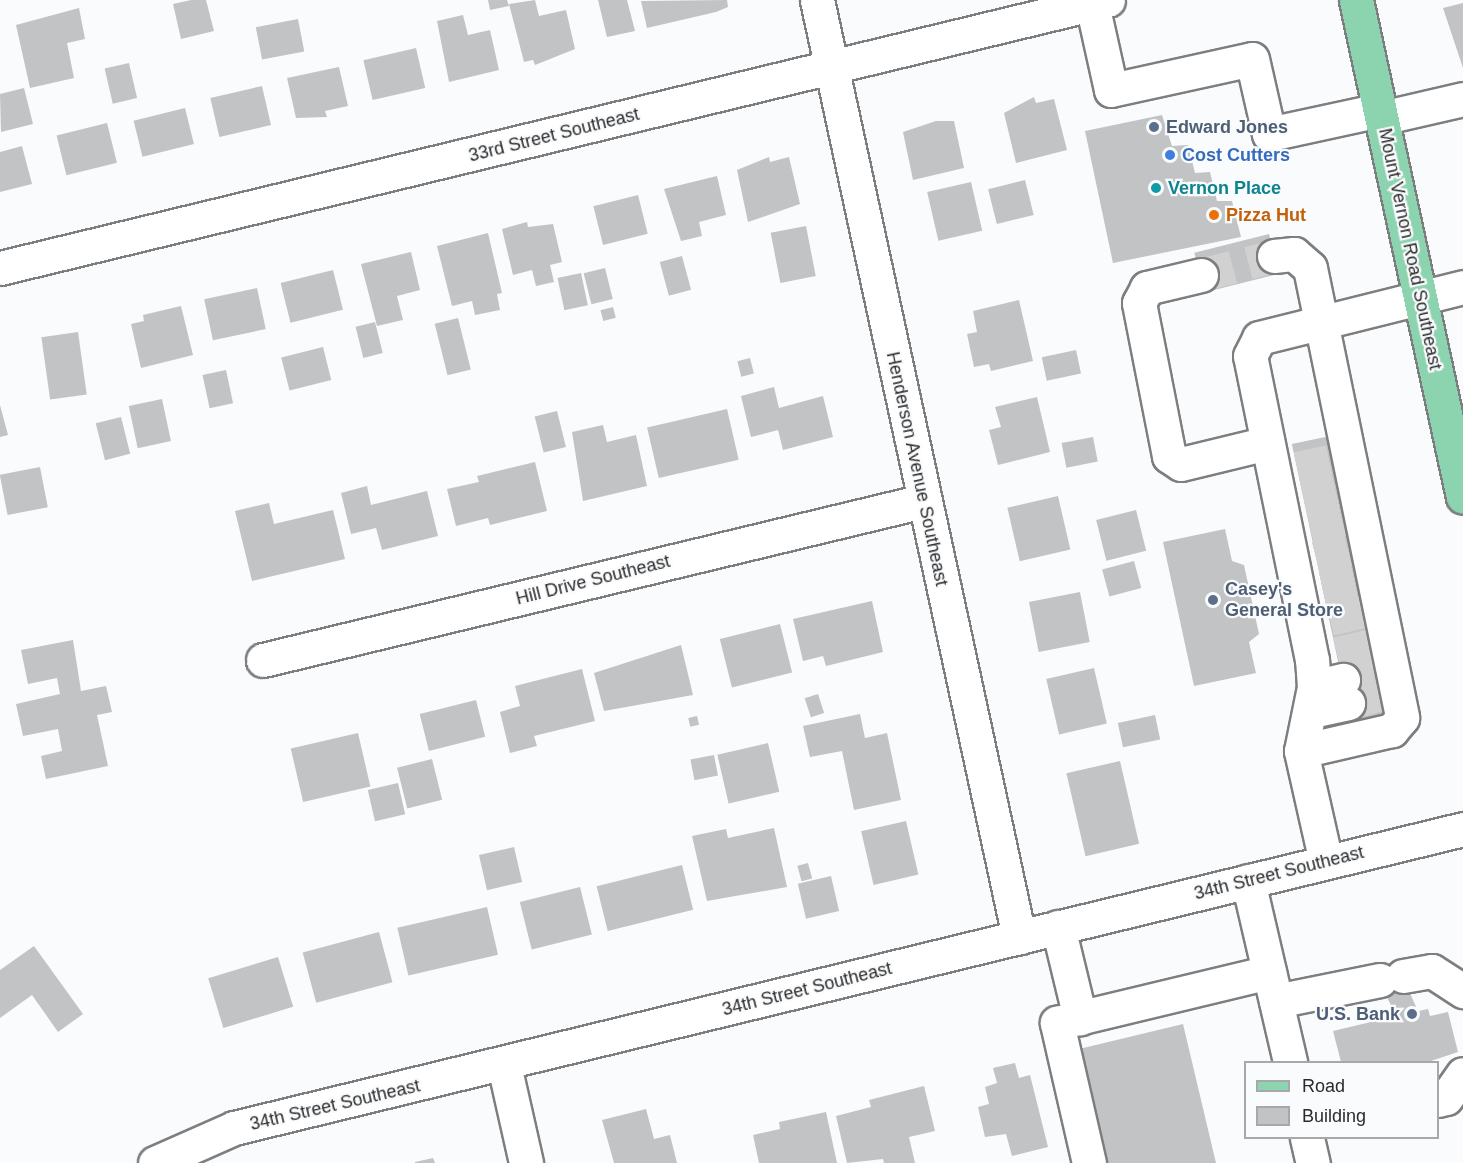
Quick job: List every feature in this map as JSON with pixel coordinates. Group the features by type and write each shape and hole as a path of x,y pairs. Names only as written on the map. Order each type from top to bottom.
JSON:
{"main road":[{"name":"Mount Vernon Road Southeast","path":"1356,0 1463,497"}],"street":[{"name":"Henderson Avenue Southeast","path":"817,0 923,501 1019,937"},
{"name":"33rd Street Southeast","path":"0,268 1100,2"},
{"path":"1100,2 1111,90 1252,59 1269,134 1463,99"},
{"path":"1274,256 1304,258 1321,321 1346,472 1365,562 1388,667 1402,718 1392,730 1301,751"},
{"path":"1201,275 1147,288 1139,303 1169,456 1181,464 1284,476"},
{"path":"1326,862 1301,751 1328,682 1304,560 1284,476 1250,356 1259,338 1463,287"},
{"name":"Hill Drive Southeast","path":"263,660 923,501"},
{"name":"34th Street Southeast","path":"155,1163 234,1128 504,1065 1463,829"},
{"path":"1248,881 1290,1061"},
{"path":"1058,927 1080,1018"},
{"path":"1089,1163 1057,1023 1272,986 1391,978 1432,971 1463,991"},
{"path":"504,1065 526,1163"},
{"path":"1439,1100 1446,1098 1463,1074"},
{"path":"1307,1139 1313,1163"}],"building":[{"path":"191,0 206,0 214,31 181,39 173,4"},
{"path":"488,0 507,0 509,6 490,10"},
{"path":"535,0 539,16 566,10 575,49 535,65 533,60 524,62 509,4"},
{"path":"598,0 627,0 635,31 607,37"},
{"path":"727,0 728,7 716,12 647,28 641,1"},
{"path":"1463,3 1463,68 1443,8"},
{"path":"79,8 85,39 67,43 74,78 30,88 16,25"},
{"path":"463,15 468,35 490,30 499,70 449,82 437,21"},
{"path":"298,19 304,51 262,60 256,27"},
{"path":"416,48 425,88 373,100 363,60"},
{"path":"129,63 137,98 113,104 105,69"},
{"path":"339,67 348,106 325,111 327,117 296,118 287,78"},
{"path":"262,86 271,125 219,137 210,98"},
{"path":"24,88 33,124 1,132 0,94"},
{"path":"1034,97 1036,103 1054,99 1067,150 1016,163 1004,113"},
{"path":"185,108 194,144 143,157 134,121"},
{"name":"Vernon Place","path":"1162,115 1172,146 1188,145 1195,173 1210,172 1217,201 1232,201 1241,237 1113,263 1085,131"},
{"path":"936,121 954,121 964,168 913,180 903,132"},
{"path":"107,123 117,163 66,175 57,136"},
{"path":"22,146 32,184 0,192 0,152"},
{"path":"769,157 770,162 789,157 800,204 748,222 737,170"},
{"path":"717,176 726,215 699,222 702,236 681,241 664,189"},
{"path":"1025,180 1034,215 997,224 988,189"},
{"path":"971,182 982,231 938,241 927,192"},
{"path":"638,195 648,234 603,245 593,206"},
{"path":"527,222 528,227 553,224 562,262 550,265 554,282 536,286 532,270 513,275 502,229"},
{"path":"806,226 816,276 780,283 771,233"},
{"path":"488,233 502,293 497,294 500,310 475,315 472,301 452,306 437,246"},
{"path":"1269,234 1279,274 1204,292 1194,253"},
{"path":"411,252 420,290 397,296 403,320 377,326 361,264"},
{"path":"682,256 691,290 669,296 660,262"},
{"path":"605,268 613,299 591,304 584,273"},
{"path":"333,270 343,310 291,323 281,283"},
{"path":"581,273 588,305 564,310 558,278"},
{"path":"257,288 266,329 213,340 204,299"},
{"path":"1019,300 1033,361 991,371 989,364 974,367 967,334 977,332 973,311"},
{"path":"181,306 193,355 141,368 131,324 144,321 143,315"},
{"path":"613,307 616,318 603,321 600,310"},
{"path":"458,318 471,369 448,375 435,324"},
{"path":"375,322 383,353 363,358 356,327"},
{"path":"78,332 87,394 50,400 41,337"},
{"path":"323,347 331,380 290,390 281,357"},
{"path":"1076,350 1081,373 1047,381 1042,357"},
{"path":"750,358 754,374 741,377 737,361"},
{"path":"226,370 233,403 210,408 203,375"},
{"path":"774,387 779,408 823,396 833,437 783,450 778,430 751,437 741,396"},
{"path":"1037,397 1050,452 998,465 989,430 1001,427 995,407"},
{"path":"162,399 171,441 138,448 129,406"},
{"path":"0,405 8,435 0,437"},
{"path":"727,409 739,460 659,478 647,427"},
{"path":"557,411 566,447 544,452 535,417"},
{"path":"121,417 130,454 105,460 96,423"},
{"path":"603,425 607,442 636,435 647,486 583,501 572,432"},
{"path":"1330,436 1390,717 1352,725 1292,444"},
{"path":"1093,437 1098,462 1066,468 1062,443"},
{"path":"535,462 547,511 490,525 488,518 456,526 447,489 479,482 477,476"},
{"path":"40,467 48,507 8,515 0,475"},
{"path":"367,486 371,505 427,491 438,536 382,550 376,528 351,534 341,493"},
{"path":"1058,496 1070,550 1020,561 1007,508"},
{"path":"269,503 274,524 333,510 345,559 252,581 235,511"},
{"path":"1136,510 1146,551 1106,561 1096,520"},
{"name":"Casey's General Store","path":"1225,529 1232,561 1244,565 1259,634 1249,642 1256,673 1194,686 1163,542"},
{"path":"1134,561 1141,588 1109,597 1102,570"},
{"path":"1080,592 1090,642 1039,652 1029,602"},
{"path":"872,601 883,652 826,666 823,656 803,661 793,619"},
{"path":"780,624 792,673 732,688 720,639"},
{"path":"73,640 81,691 106,686 112,712 97,715 108,766 46,779 41,756 62,751 58,729 23,736 16,704 60,694 57,678 28,684 21,650"},
{"path":"681,645 693,695 604,711 594,673"},
{"path":"1094,668 1107,724 1059,735 1046,679"},
{"path":"582,669 595,721 534,736 537,746 510,753 500,712 520,706 515,686"},
{"path":"818,694 824,713 811,717 805,698"},
{"path":"476,700 485,737 429,751 420,714"},
{"path":"860,714 865,738 887,733 901,800 854,810 842,751 810,757 803,726"},
{"path":"1155,715 1160,739 1123,747 1118,723"},
{"path":"697,716 699,725 690,727 688,718"},
{"path":"358,733 370,787 303,802 291,749"},
{"path":"768,743 779,792 729,803 717,755"},
{"path":"714,755 718,776 694,780 690,760"},
{"path":"432,759 442,800 407,808 397,768"},
{"path":"1120,761 1139,844 1086,856 1066,773"},
{"path":"398,783 405,814 375,821 368,790"},
{"path":"906,821 918,875 874,885 861,831"},
{"path":"774,828 787,887 707,901 692,836 726,829 728,838"},
{"path":"514,847 522,882 487,890 479,855"},
{"path":"808,863 812,878 802,881 797,866"},
{"path":"682,865 693,910 608,931 597,886"},
{"path":"831,876 839,911 806,919 798,884"},
{"path":"580,887 592,935 532,950 520,902"},
{"path":"487,907 498,955 408,975 397,928"},
{"path":"379,932 392,982 316,1003 303,952"},
{"path":"34,946 83,1014 58,1032 32,995 0,1018 0,970"},
{"path":"278,957 293,1007 223,1028 208,978"},
{"name":"U.S. Bank","path":"1398,967 1418,1011 1428,1009 1430,1016 1448,1012 1458,1052 1431,1061 1341,1061 1333,1031 1396,1016 1375,972"},
{"path":"1183,1024 1216,1163 1102,1163 1075,1050"},
{"path":"1015,1063 1019,1078 1030,1075 1048,1147 1012,1156 1006,1134 985,1137 978,1107 989,1104 985,1087 997,1083 993,1068"},
{"path":"924,1086 935,1131 909,1137 915,1163 884,1163 883,1159 847,1163 836,1116 871,1107 869,1100"},
{"path":"646,1109 654,1139 670,1135 677,1163 614,1163 602,1120"},
{"path":"826,1112 837,1163 759,1163 753,1135 780,1129 779,1122"},
{"path":"433,1158 435,1163 415,1163 415,1162"}],"tunnel":[{"path":"1201,275 1274,256"},
{"path":"1297,468 1336,460"},
{"path":"1303,496 1341,487"},
{"path":"1310,527 1348,518"},
{"path":"1316,558 1355,548"},
{"path":"1322,587 1361,579"},
{"path":"1330,619 1368,610"},
{"path":"1337,653 1376,644"},
{"path":"1343,680 1381,669"},
{"path":"1348,703 1386,693"}],"place":[{"name":"Edward Jones","path":"1154,127"},
{"name":"Cost Cutters","path":"1170,155"},
{"name":"Vernon Place","path":"1156,188"},
{"name":"Pizza Hut","path":"1214,215"},
{"name":"Casey's General Store","path":"1213,600"},
{"name":"U.S. Bank","path":"1412,1014"}]}
